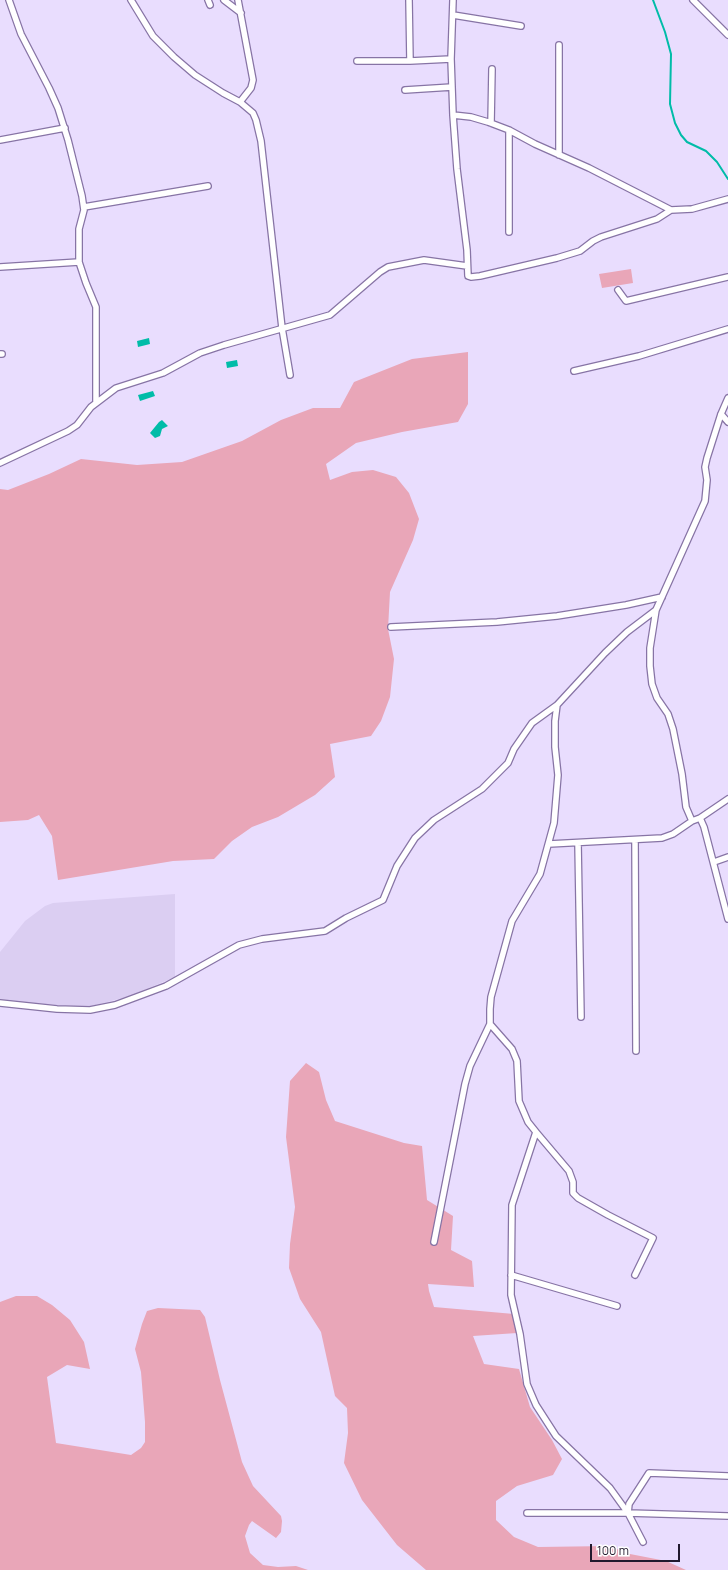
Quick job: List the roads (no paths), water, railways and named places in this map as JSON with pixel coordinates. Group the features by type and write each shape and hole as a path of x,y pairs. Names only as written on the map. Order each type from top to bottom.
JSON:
{"street":[{"path":"9,0 21,34 49,88 65,128 84,207 79,228 79,262 96,307 96,402"},
{"path":"131,0 153,36 174,57 195,75 240,102 253,113 259,128 282,328 290,375"},
{"path":"224,0 241,13"},
{"path":"238,0 253,80 252,88 240,102"},
{"path":"409,0 410,61"},
{"path":"453,0 451,59 453,115 468,276 471,277 557,258 580,251 601,237 657,219 671,210"},
{"path":"693,0 728,35"},
{"path":"453,15 521,26"},
{"path":"559,45 559,155"},
{"path":"357,60 410,61 451,59"},
{"path":"491,123 492,69"},
{"path":"405,90 452,87"},
{"path":"453,115 471,117 508,130 589,168 671,210 692,209 728,199"},
{"path":"0,140 65,128"},
{"path":"508,130 509,232"},
{"path":"84,207 208,186"},
{"path":"0,463 68,431 77,425 96,402 116,388 163,373 200,353 330,315 370,280 388,267 424,260 467,266"},
{"path":"0,267 79,262"},
{"path":"618,290 626,301 728,277"},
{"path":"574,371 639,356 728,329"},
{"path":"692,821 686,807 682,774 673,729 668,714 657,698 652,684 650,648 656,610 705,501 707,480 705,467 707,458 721,414 728,398"},
{"path":"721,414 728,422"},
{"path":"391,627 497,622 557,616 626,605 662,597"},
{"path":"0,1003 57,1009 90,1010 115,1005 166,986 239,944 262,939 325,931 346,918 383,900 397,866 415,838 434,820 482,789 508,763 514,749 532,723 557,705 622,637 656,610"},
{"path":"434,1242 464,1084 470,1066 490,1024 491,996 512,920 536,883 549,844 554,823 558,775 555,721 557,705"},
{"path":"549,844 662,838 673,834 728,799"},
{"path":"700,818 714,862 728,919"},
{"path":"635,840 636,1051"},
{"path":"578,843 581,1017"},
{"path":"714,862 728,856"},
{"path":"490,1024 512,1049 517,1061 519,1101 528,1122 570,1172 573,1182 573,1193 578,1198 602,1212 653,1238 635,1275"},
{"path":"536,1132 512,1204 511,1295 520,1334 527,1384 536,1405 556,1436 610,1488 628,1513 643,1542"},
{"path":"511,1275 617,1306"},
{"path":"628,1513 629,1504 649,1473 728,1476"},
{"path":"527,1513 628,1513 728,1516"}],"waterway":[{"path":"653,0 665,32 671,54 670,104 675,123 681,135 687,142 706,151 717,162 728,179"}]}
